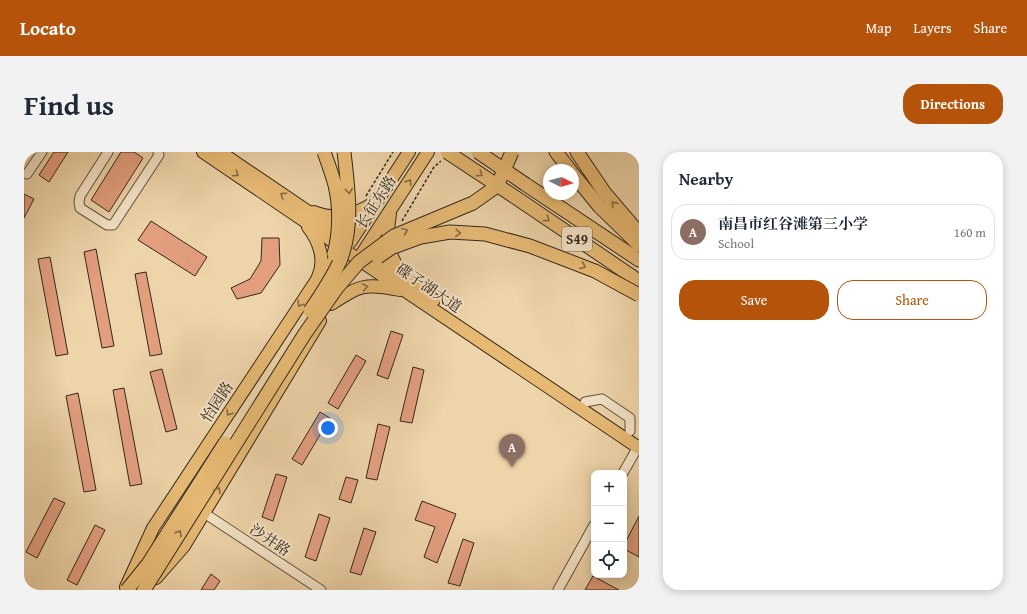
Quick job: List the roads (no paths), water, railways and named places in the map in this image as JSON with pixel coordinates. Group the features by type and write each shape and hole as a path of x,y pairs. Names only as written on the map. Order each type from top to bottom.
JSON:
{"highway":[{"path":"303,329 325,279 336,246 339,213 335,186 324,152"},
{"path":"145,590 303,329 340,260 348,233 350,199 344,152"},
{"name":"S49","path":"478,152 639,260"},
{"path":"126,590 148,564 303,329 359,262 394,236 473,203 497,186 512,152"},
{"path":"556,152 565,164"},
{"path":"578,152 604,192 639,233"},
{"name":"S49","path":"446,154 639,281"},
{"path":"579,181 599,206 639,245"},
{"path":"303,329 363,266 391,248 421,237 450,232 485,234 530,246 595,271 639,295"}],"main road":[{"name":"碟子湖大道","path":"203,152 303,220 362,254 637,442"},
{"name":"碟子湖大道","path":"220,152 298,205 347,245"},
{"name":"长征东路","path":"347,245 409,152"},
{"name":"长征东路","path":"362,254 428,152"},
{"path":"298,205 329,216 347,216 363,210 377,201"},
{"path":"330,304 354,289 366,286 406,285 397,268 388,245 387,232 391,210"},
{"path":"303,220 314,234 320,251 322,263 316,281"},
{"name":"怡园路","path":"126,590 153,528 316,281 347,245"},
{"path":"145,590 184,546 330,304 362,254"},
{"name":"碟子湖大道","path":"406,285 585,402 637,442"}],"street":[{"path":"27,174 42,152"},
{"path":"108,152 80,196 79,202 80,208 107,225 113,225 159,155 158,152"},
{"path":"624,470 637,442"},
{"name":"沙井路","path":"204,513 321,590"},
{"path":"558,590 591,530"}],"place":[{"name":"南昌市红谷滩第三小学","path":"512,467"}]}
